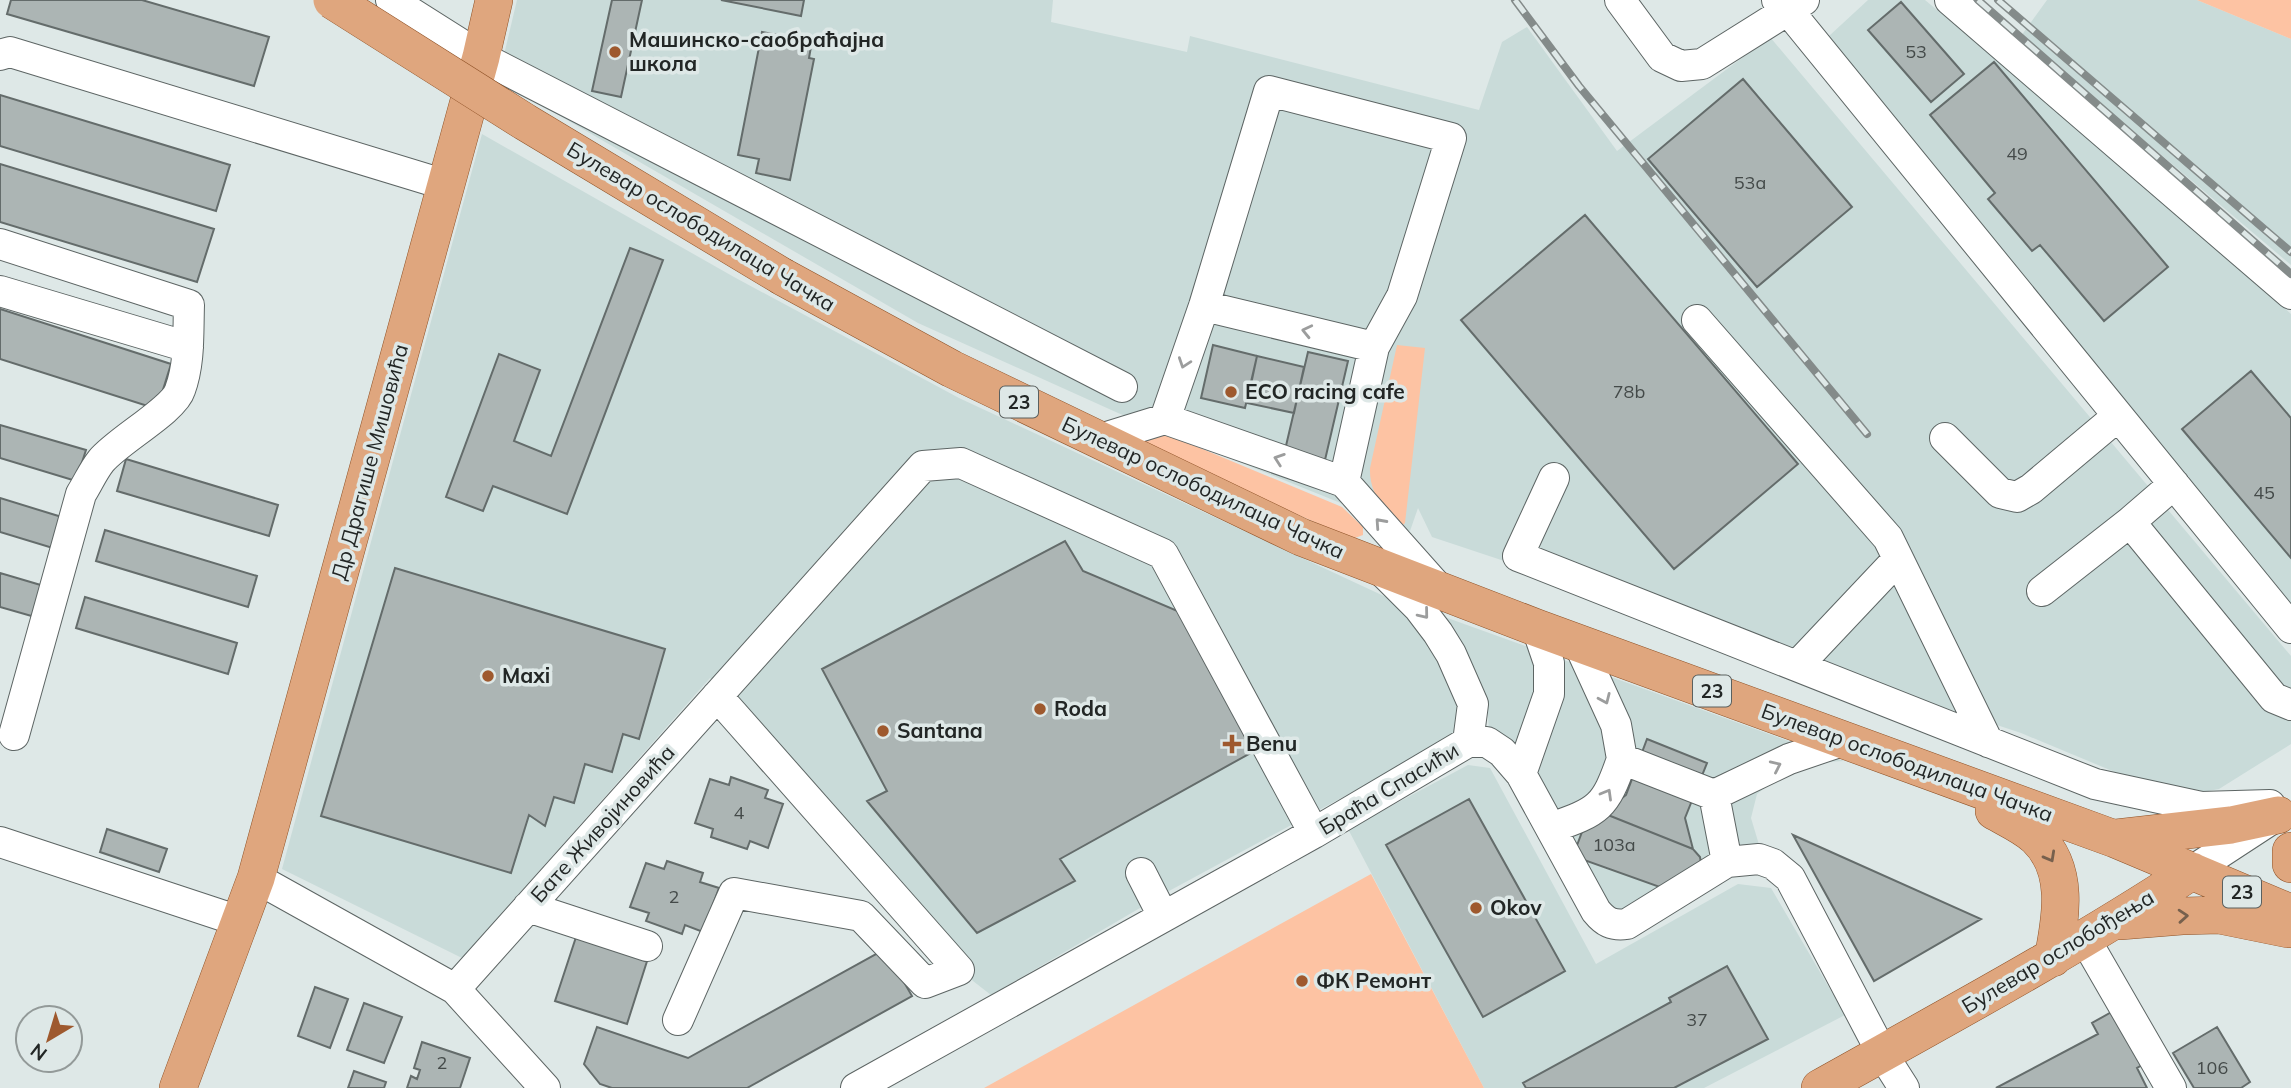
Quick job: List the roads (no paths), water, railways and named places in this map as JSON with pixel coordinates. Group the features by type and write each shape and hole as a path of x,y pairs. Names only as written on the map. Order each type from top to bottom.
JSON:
{"main road":[{"name":"Булевар ослободилаца Чачка","path":"332,0 536,129 783,277 942,364 1258,518 1537,628 2115,839 2291,913"},
{"name":"Др Драгише Мишовића","path":"178,1088 256,878 481,57 494,0"},
{"path":"1962,782 1980,801 2037,838 2048,852 2056,869 2062,900 2053,958"},
{"path":"2115,839 2231,825 2287,809"},
{"path":"2291,851 2291,864"},
{"name":"Булевар ослобођења","path":"1819,1088 1883,1055 2053,958 2192,871"},
{"path":"2100,930 2182,916 2219,915 2291,929"}],"street":[{"path":"1620,0 1662,57 1681,66 1702,64 1789,3 2118,416 2291,628"},
{"path":"1950,0 2291,294"},
{"path":"395,1 481,57 1122,387"},
{"path":"0,55 10,52 446,186"},
{"path":"1165,419 1204,306 1269,91 1451,138 1402,296 1374,346 1344,482"},
{"path":"0,244 189,305 188,347 180,393 101,461 81,494 14,735"},
{"path":"0,291 188,347"},
{"path":"1204,306 1374,346"},
{"path":"1697,320 1888,538 1988,742"},
{"path":"1945,438 2000,493 2017,497 2031,489 2118,416"},
{"path":"1097,440 1165,419 1344,482 1442,592"},
{"name":"Бате Живојиновића","path":"455,989 923,466 961,463 1163,554 1314,833"},
{"path":"1554,478 1518,556 2095,785 2201,807 2287,809"},
{"path":"2042,591 2174,484"},
{"path":"2130,522 2274,698 2291,705"},
{"path":"1797,666 1898,559"},
{"path":"1376,566 1419,608 1451,654 1473,705 1468,742"},
{"path":"1521,774 1549,694 1549,663 1537,628"},
{"path":"1551,828 1583,816 1603,803 1622,759 1616,725 1578,642"},
{"path":"678,1020 734,893 861,916 925,983 959,970 717,696"},
{"path":"1622,759 1714,795 1789,760 1845,740"},
{"name":"Браћа Спасићи","path":"856,1088 1314,833 1468,742 1487,742 1502,752 1521,774 1596,911 1604,921 1616,926 1627,924 1727,862 1759,859 1773,864 1790,878 1903,1088"},
{"path":"1714,795 1727,862"},
{"name":"Булевар ослобођења","path":"2192,871 2287,809"},
{"path":"0,842 239,921"},
{"path":"1140,873 1163,916"},
{"path":"256,878 455,989 545,1088"},
{"path":"528,907 647,946"},
{"path":"2100,930 2171,1088"}],"railway":[{"path":"1515,0 1579,86 1867,434"},
{"path":"1978,0 2291,274"},
{"path":"1998,0 2291,252"}],"place":[{"name":"Машинско-саобраћајна школа","path":"615,52"},
{"name":"ECO racing cafe","path":"1231,392"},
{"name":"Maxi","path":"488,676"},
{"name":"Roda","path":"1040,709"},
{"name":"Santana","path":"883,731"},
{"name":"Benu","path":"1232,744"},
{"name":"Okov","path":"1476,908"},
{"name":"ФК Ремонт","path":"1302,981"}]}
